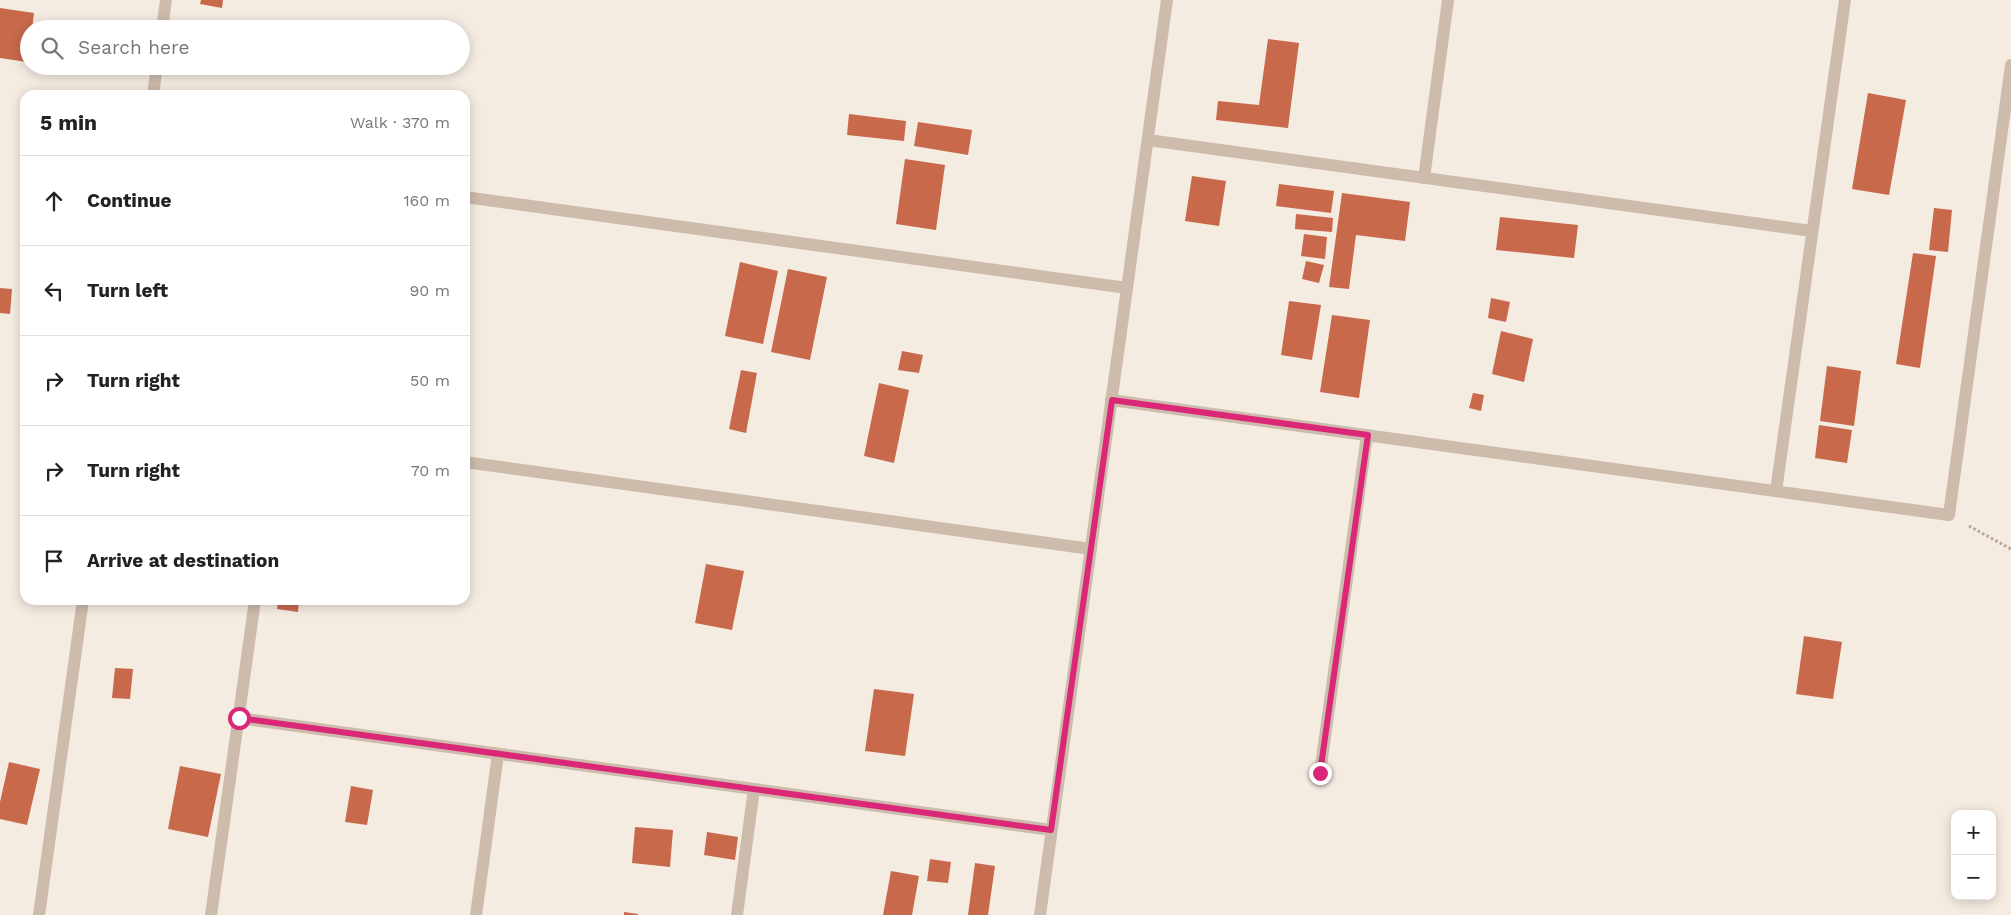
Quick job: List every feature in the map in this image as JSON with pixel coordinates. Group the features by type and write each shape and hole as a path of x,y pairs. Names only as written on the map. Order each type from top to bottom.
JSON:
{"street":[{"path":"163,20 166,0"},
{"path":"1040,915 1167,0"},
{"path":"1424,178 1448,0"},
{"path":"1776,491 1844,0"},
{"path":"1112,400 1949,515 2011,65"},
{"path":"154,90 156,75"},
{"path":"1148,140 1812,231"},
{"path":"470,198 1127,288"},
{"path":"1320,773 1368,435"},
{"path":"470,463 1091,549"},
{"path":"39,915 82,605"},
{"path":"211,915 254,605"},
{"path":"239,718 1051,830"},
{"path":"476,915 498,754"},
{"path":"737,915 754,790"}],"path":[{"path":"1949,515 2011,549"}],"building":[{"path":"201,0 223,0 222,8 200,4"},
{"path":"0,8 34,13 33,20 20,20 20,61 0,58"},
{"path":"1268,39 1299,43 1288,128 1216,120 1218,101 1259,105"},
{"path":"1868,93 1906,100 1889,195 1852,189"},
{"path":"849,114 906,121 904,141 847,135"},
{"path":"918,122 972,130 968,155 914,146"},
{"path":"905,159 945,165 936,230 896,224"},
{"path":"1192,176 1226,181 1219,226 1185,221"},
{"path":"1279,184 1334,191 1331,213 1276,206"},
{"path":"1342,193 1410,202 1405,241 1356,235 1349,289 1329,287"},
{"path":"1934,208 1952,210 1948,252 1929,250"},
{"path":"1296,214 1333,218 1332,232 1295,229"},
{"path":"1500,217 1578,225 1574,258 1496,250"},
{"path":"1304,234 1327,237 1325,259 1301,256"},
{"path":"1913,253 1936,256 1920,368 1896,364"},
{"path":"1306,261 1324,265 1319,283 1302,279"},
{"path":"740,262 778,271 763,344 725,336"},
{"path":"788,269 827,277 810,360 771,352"},
{"path":"0,288 12,289 10,314 0,313"},
{"path":"1491,298 1510,302 1506,322 1488,318"},
{"path":"1289,301 1321,305 1312,360 1281,355"},
{"path":"1332,315 1370,320 1359,398 1320,392"},
{"path":"1501,331 1533,339 1524,382 1492,374"},
{"path":"902,351 923,355 919,373 898,370"},
{"path":"1827,366 1861,371 1854,426 1820,421"},
{"path":"741,370 757,373 746,433 729,429"},
{"path":"879,383 909,390 894,463 864,456"},
{"path":"1473,393 1484,395 1481,411 1469,408"},
{"path":"1819,425 1852,430 1847,463 1815,458"},
{"path":"706,564 744,571 732,630 695,623"},
{"path":"277,605 299,605 298,612 277,609"},
{"path":"1804,636 1842,642 1833,699 1796,694"},
{"path":"115,668 133,669 130,699 112,698"},
{"path":"874,689 914,694 905,756 865,751"},
{"path":"9,762 40,769 27,825 0,819 0,802"},
{"path":"180,766 221,774 208,837 168,829"},
{"path":"351,786 373,790 367,825 345,822"},
{"path":"635,827 673,830 670,867 632,863"},
{"path":"707,832 738,837 735,860 704,855"},
{"path":"930,859 951,862 948,883 927,881"},
{"path":"975,863 995,866 988,915 968,915"},
{"path":"891,871 919,876 912,915 883,915"},
{"path":"624,912 638,914 638,915 624,915"}],"route":[{"path":"239,718 1051,830 1112,400 1368,435 1320,773"}]}
